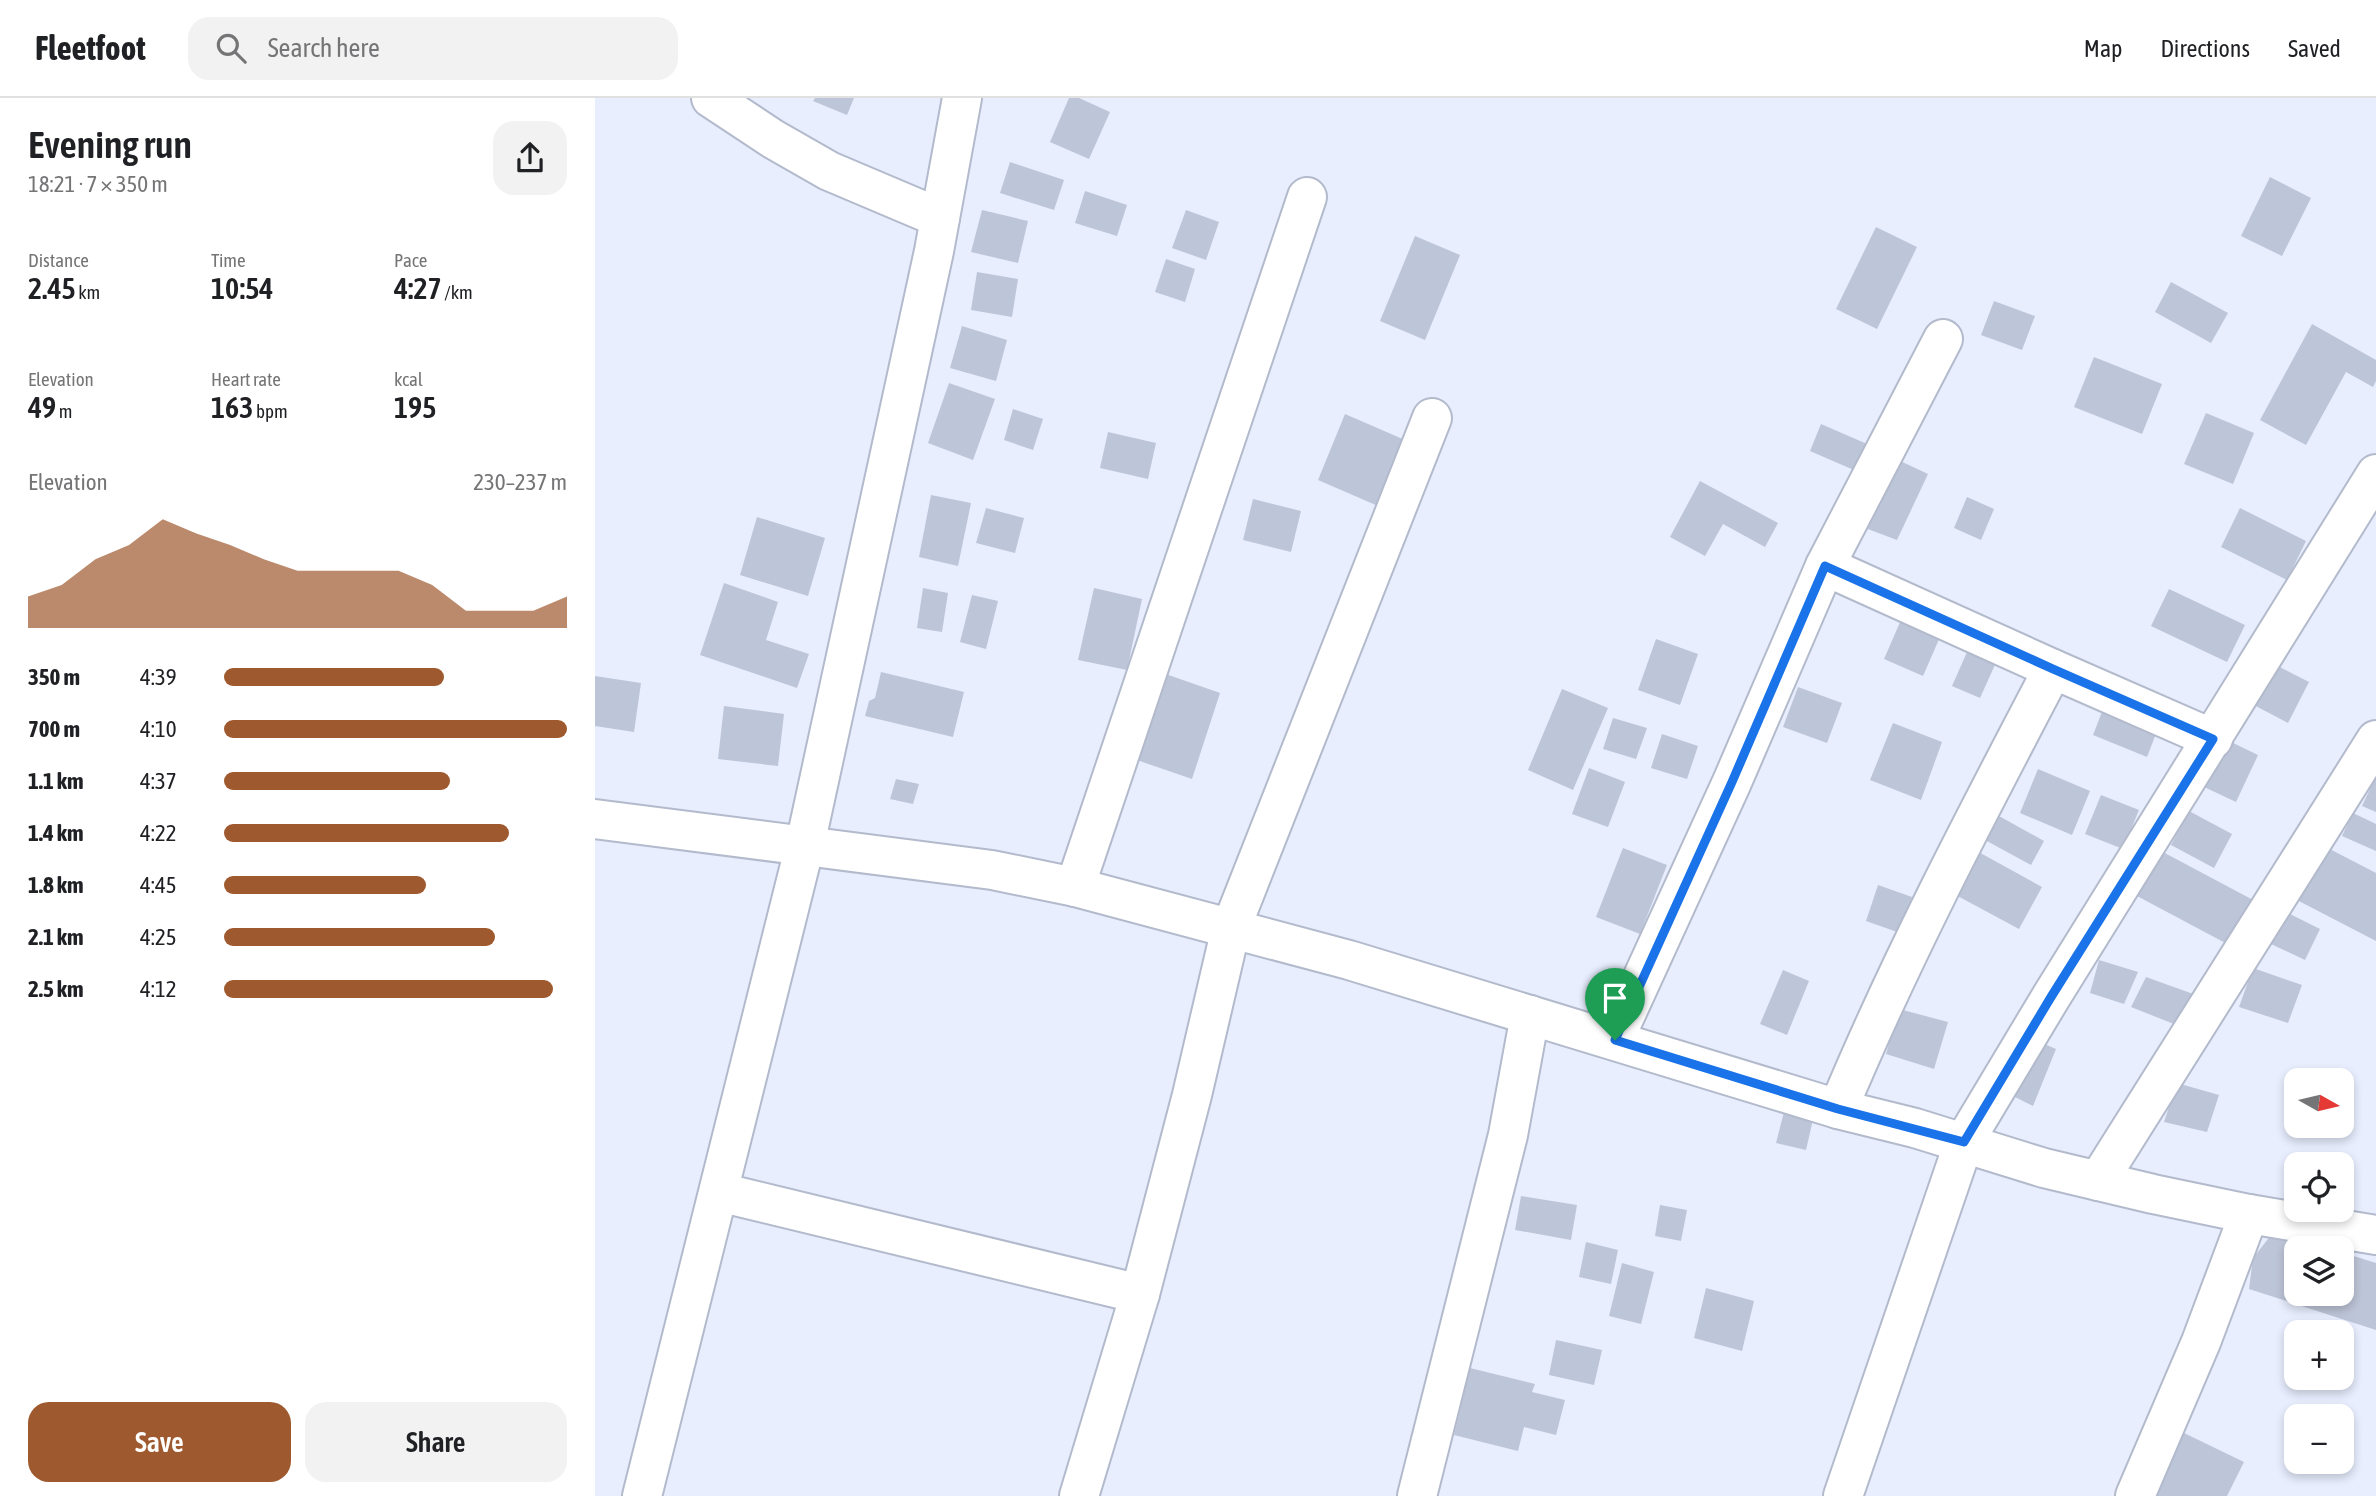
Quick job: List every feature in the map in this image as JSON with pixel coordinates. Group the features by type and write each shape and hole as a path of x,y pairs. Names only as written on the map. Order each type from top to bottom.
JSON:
{"street":[{"path":"711,98 773,139 829,171 940,218"},
{"path":"642,1496 805,845 940,218 962,98"},
{"path":"1075,887 1307,197"},
{"path":"1615,1040 1732,782 1825,566 1943,339"},
{"path":"1079,1496 1140,1294 1192,1095 1231,928 1432,418"},
{"path":"1843,1496 1964,1142 2376,474"},
{"path":"1825,566 2213,739"},
{"path":"1838,1109 1927,909 2053,669"},
{"path":"2098,1181 2376,740"},
{"path":"595,819 992,870 1075,887 1349,960 1838,1109 1964,1142 2044,1168 2249,1214 2376,1235"},
{"path":"1417,1496 1508,1135 1530,1015"},
{"path":"719,1192 1140,1294"},
{"path":"2135,1496 2150,1467 2201,1342 2249,1214"}],"building":[{"path":"815,98 854,98 847,115 813,101"},
{"path":"1069,98 1079,98 1110,112 1089,159 1050,142"},
{"path":"1010,162 1064,180 1054,210 1000,193"},
{"path":"2270,177 2311,198 2282,256 2241,236"},
{"path":"1085,191 1127,205 1117,236 1075,223"},
{"path":"982,210 1028,221 1018,263 971,252"},
{"path":"1186,210 1219,222 1206,260 1172,248"},
{"path":"1876,227 1917,247 1877,329 1836,309"},
{"path":"1415,236 1460,255 1425,340 1380,321"},
{"path":"1166,259 1195,269 1185,302 1155,292"},
{"path":"977,272 1018,279 1012,317 971,310"},
{"path":"2171,282 2228,313 2211,343 2155,312"},
{"path":"1994,301 2035,316 2022,350 1981,335"},
{"path":"2312,324 2376,360 2376,381 2373,387 2346,372 2306,445 2260,420"},
{"path":"962,326 1007,340 996,381 950,368"},
{"path":"2094,357 2162,384 2142,434 2074,407"},
{"path":"949,383 995,399 973,460 928,443"},
{"path":"1013,409 1043,419 1033,450 1004,440"},
{"path":"2206,413 2254,433 2233,484 2184,464"},
{"path":"1345,414 1405,440 1378,506 1318,480"},
{"path":"1821,424 1874,447 1863,474 1810,451"},
{"path":"1108,432 1156,443 1148,479 1100,468"},
{"path":"1896,459 1928,474 1897,540 1865,528"},
{"path":"1700,481 1778,523 1765,547 1723,524 1705,556 1670,537"},
{"path":"931,495 971,503 958,566 919,557"},
{"path":"1967,497 1994,509 1981,540 1954,528"},
{"path":"1253,499 1301,511 1291,552 1243,540"},
{"path":"986,508 1024,518 1015,553 976,543"},
{"path":"2240,508 2306,541 2287,580 2221,547"},
{"path":"757,517 825,538 808,596 740,575"},
{"path":"724,583 778,602 766,640 809,654 797,688 700,655"},
{"path":"923,588 948,593 942,632 917,628"},
{"path":"1094,588 1142,599 1127,670 1078,660"},
{"path":"2169,589 2245,625 2227,662 2151,626"},
{"path":"972,595 998,601 986,649 960,642"},
{"path":"1908,604 1947,621 1923,676 1884,659"},
{"path":"1975,634 2003,647 1980,698 1952,686"},
{"path":"1656,639 1698,654 1680,705 1638,690"},
{"path":"2270,662 2309,682 2288,723 2250,703"},
{"path":"881,672 964,692 953,737 865,716 869,701 875,698"},
{"path":"1160,672 1220,693 1192,779 1131,758"},
{"path":"595,676 641,683 634,732 595,726"},
{"path":"1798,687 1842,703 1827,743 1783,727"},
{"path":"1562,689 1608,708 1573,790 1528,770"},
{"path":"2105,704 2159,726 2147,757 2093,735"},
{"path":"724,706 784,714 778,766 718,759"},
{"path":"1613,718 1647,728 1636,759 1603,749"},
{"path":"1893,723 1942,742 1921,800 1870,780"},
{"path":"1662,734 1698,746 1687,779 1651,768"},
{"path":"2225,739 2258,755 2236,802 2202,786"},
{"path":"1589,768 1625,782 1608,827 1572,814"},
{"path":"2038,769 2090,791 2072,835 2020,813"},
{"path":"2376,776 2376,812 2362,806"},
{"path":"896,779 919,784 913,804 890,799"},
{"path":"2101,795 2139,810 2123,849 2085,834"},
{"path":"2189,811 2232,834 2214,868 2171,845"},
{"path":"2353,813 2376,824 2376,851 2342,836"},
{"path":"1999,816 2044,841 2031,865 1985,840"},
{"path":"2322,845 2376,873 2376,941 2295,899"},
{"path":"1623,848 1667,865 1640,934 1596,917"},
{"path":"1975,850 2042,887 2019,929 1952,893"},
{"path":"2161,851 2255,901 2231,946 2137,896"},
{"path":"1878,885 1912,897 1900,933 1866,921"},
{"path":"2286,912 2320,929 2305,960 2271,944"},
{"path":"2099,960 2138,972 2124,1004 2090,993"},
{"path":"2253,968 2302,985 2288,1023 2239,1007"},
{"path":"1783,970 1809,981 1787,1035 1760,1024"},
{"path":"2146,977 2196,995 2184,1028 2131,1007"},
{"path":"1899,1009 1948,1022 1934,1069 1886,1054"},
{"path":"2035,1040 2056,1049 2033,1106 2009,1094"},
{"path":"2177,1083 2219,1095 2207,1132 2164,1122"},
{"path":"1785,1108 1814,1115 1806,1150 1776,1143"},
{"path":"1521,1196 1577,1205 1571,1240 1515,1230"},
{"path":"1660,1205 1687,1210 1681,1241 1655,1236"},
{"path":"2275,1230 2294,1236 2284,1236 2284,1300 2249,1289 2253,1258"},
{"path":"1586,1242 1618,1250 1611,1284 1579,1277"},
{"path":"2354,1256 2376,1263 2376,1330 2354,1323 2354,1320 2345,1320 2302,1306 2354,1306"},
{"path":"1622,1263 1654,1272 1641,1324 1609,1316"},
{"path":"1706,1288 1754,1301 1742,1351 1694,1338"},
{"path":"1556,1340 1602,1350 1594,1385 1549,1375"},
{"path":"1470,1368 1535,1384 1532,1392 1565,1400 1556,1435 1524,1427 1518,1451 1454,1435"},
{"path":"2182,1432 2244,1462 2227,1496 2153,1496"}],"route":[{"path":"1825,566 2213,739 2051,997 1964,1142 1838,1109 1615,1040 1732,782 1825,566"}]}
